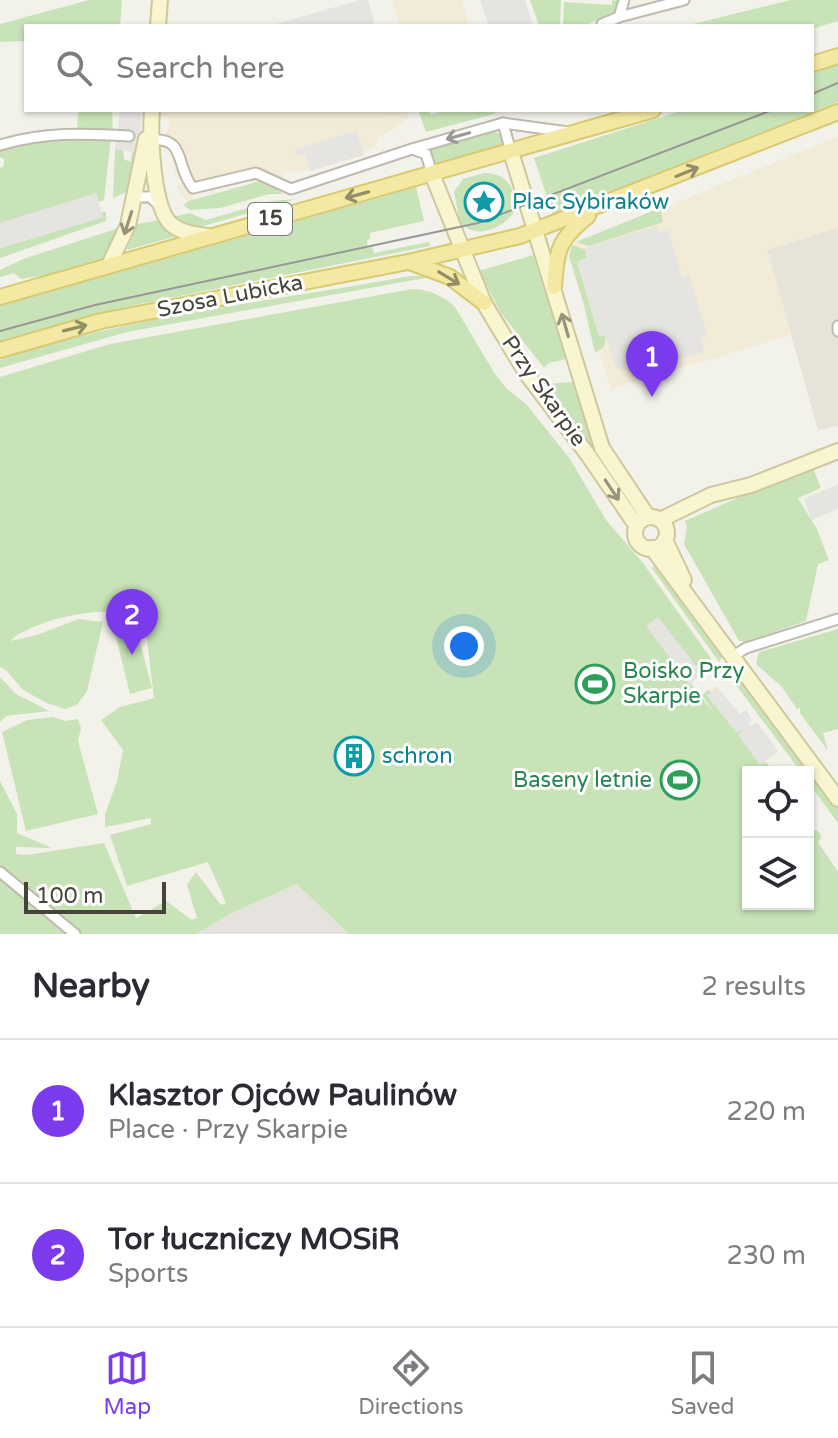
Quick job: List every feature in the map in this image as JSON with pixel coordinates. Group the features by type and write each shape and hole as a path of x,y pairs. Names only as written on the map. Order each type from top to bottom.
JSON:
{"main road":[{"path":"814,63 838,56"},
{"name":"15","path":"0,297 646,112"},
{"path":"462,250 536,231 838,112"},
{"path":"554,287 560,242 569,231 603,205"},
{"name":"Szosa Lubicka","path":"0,350 57,332 145,312 462,250"},
{"path":"408,262 450,277 484,303"}],"street":[{"path":"158,24 160,0"},
{"path":"619,17 624,0"},
{"path":"602,24 684,0"},
{"path":"109,265 128,225 149,141 151,116"},
{"path":"149,141 162,139 177,149 186,179 193,188 256,173 288,188 297,188 412,149 503,123 575,133"},
{"path":"503,123 516,150 536,231"},
{"path":"0,145 31,137 62,134 129,136"},
{"path":"149,141 162,208 169,222 175,227 208,236"},
{"path":"412,149 426,154 462,250"},
{"path":"135,197 150,197 162,208"},
{"name":"Przy Skarpie","path":"536,231 608,461 655,525 699,609 838,799"},
{"name":"Przy Skarpie","path":"462,250 484,303 526,373 588,455 655,525"},
{"path":"655,525 711,495 751,485 838,451"},
{"path":"733,656 746,648 838,619"},
{"path":"0,872 75,934"}],"shaded area":[{"path":"368,0 374,24 276,24"},
{"path":"392,0 461,0 468,24 399,24"},
{"path":"480,0 525,0 532,24 488,24"},
{"path":"120,112 142,112 139,153 115,149"},
{"path":"161,112 407,112 409,119 379,137 375,147 366,150 363,146 364,155 310,171 281,172 283,176 273,186 264,181 252,183 250,176 212,188 214,194 209,188 193,193 194,200 187,202 176,186 182,181 176,177 171,153 166,148 166,133 170,127 167,117 161,116"},
{"path":"356,131 364,155 310,171 305,153 297,156 295,149"},
{"path":"838,137 838,227 767,250 791,335 611,389 569,256 572,245"},
{"path":"96,193 103,217 0,248 0,223"},
{"path":"656,226 659,233 668,230 682,277 689,275 707,335 701,338 704,352 631,371 616,368 606,335 599,336 577,262 587,258 585,248"},
{"path":"838,227 838,426 818,430 767,250"},
{"path":"838,484 838,509 812,520 804,499"},
{"path":"658,617 701,672 690,685 646,626"},
{"path":"717,687 740,714 746,710 752,720 748,723 750,726 758,723 778,751 762,764 738,735 743,730 736,732 707,695"},
{"path":"298,884 349,934 196,934 232,913"}],"green space":[{"path":"89,0 122,0 120,24 24,24 24,41 0,42 0,24"},
{"path":"530,0 561,0 560,24 538,24"},
{"path":"612,0 621,0 616,13 588,24 563,24 564,2 612,5"},
{"path":"791,0 838,0 838,21 814,28 814,24 693,24"},
{"path":"838,65 838,102 814,112 814,71"},
{"path":"112,112 113,132 77,131 78,114"},
{"path":"419,112 430,112 431,115 441,112 495,112 494,114 426,132"},
{"path":"678,112 813,112 553,215 534,158"},
{"path":"492,131 500,134 503,144 435,163 428,148"},
{"path":"111,136 104,200 99,202 96,194 0,223 0,168 4,166 4,159 0,157 0,147 20,141"},
{"path":"115,149 123,150 124,160 131,161 132,152 138,154 129,191 113,198"},
{"path":"484,173 499,176 509,184 515,211 497,227 474,231 460,222 454,192 463,179"},
{"path":"260,181 283,194 269,194 220,208 190,210 183,205 189,201"},
{"path":"416,187 424,221 370,233 368,248 372,247 374,253 429,242 430,246 120,308 0,342 0,306"},
{"path":"296,199 197,228 187,228 172,217 190,213 206,220 272,201"},
{"path":"660,208 663,222 589,246 576,242"},
{"path":"99,212 106,212 106,221 0,258 0,248 93,220"},
{"path":"160,220 177,236 127,250 137,224"},
{"path":"122,227 108,256 104,258 46,275 21,279 14,273 0,277 0,270 23,259"},
{"path":"572,245 586,250 587,258 577,262 599,336 606,335 604,347 595,353 569,256"},
{"path":"533,255 566,359 549,363 544,368 501,313 479,271"},
{"path":"410,276 436,276 127,332 0,368 0,360 4,358 104,331 206,310"},
{"path":"412,289 436,294 455,307 495,374 506,388 527,405 570,459 606,520 643,563 715,664 701,672 647,627 717,717 702,695 708,690 711,692 707,695 736,732 743,730 739,734 762,764 766,762 769,766 742,766 742,910 814,910 814,831 817,830 822,837 818,842 838,872 838,934 349,934 297,884 232,913 196,934 0,934 0,781 17,814 17,833 52,848 16,847 16,854 104,843 136,918 166,901 192,920 197,918 187,885 196,872 221,905 226,903 208,862 127,886 110,835 151,824 151,818 105,827 105,814 117,781 123,750 101,720 120,707 154,698 145,623 130,613 84,613 34,626 10,641 37,635 79,619 103,622 87,691 77,705 65,709 23,690 0,667 0,377 110,344"},
{"path":"574,382 598,455 547,390 547,384"},
{"path":"812,465 821,488 798,498 817,529 829,560 818,564 806,621 746,642 739,641 684,544 685,521"},
{"path":"660,563 723,656 719,662 652,568"},
{"path":"133,615 152,688 130,694 112,621"},
{"path":"838,629 838,729 823,733 828,751 800,713 800,708 797,709 782,687 756,664 759,652"},
{"path":"734,667 808,766 797,766 724,669"},
{"path":"0,677 16,694 49,711 6,716 0,722"},
{"path":"53,717 65,721 78,719 81,728 78,741 98,814 26,831 2,732 27,720"},
{"path":"814,775 838,807 838,823 814,790"}],"tram line":[{"path":"814,93 838,83"},
{"path":"0,331 95,305 478,223 767,112"}],"place":[{"name":"Plac Sybiraków","path":"484,202"},
{"name":"Klasztor Ojców Paulinów","path":"652,397"},
{"name":"Tor łuczniczy MOSiR","path":"132,655"},
{"name":"Boisko Przy Skarpie","path":"595,684"},
{"name":"schron","path":"354,756"},
{"name":"Baseny letnie","path":"680,780"}]}
